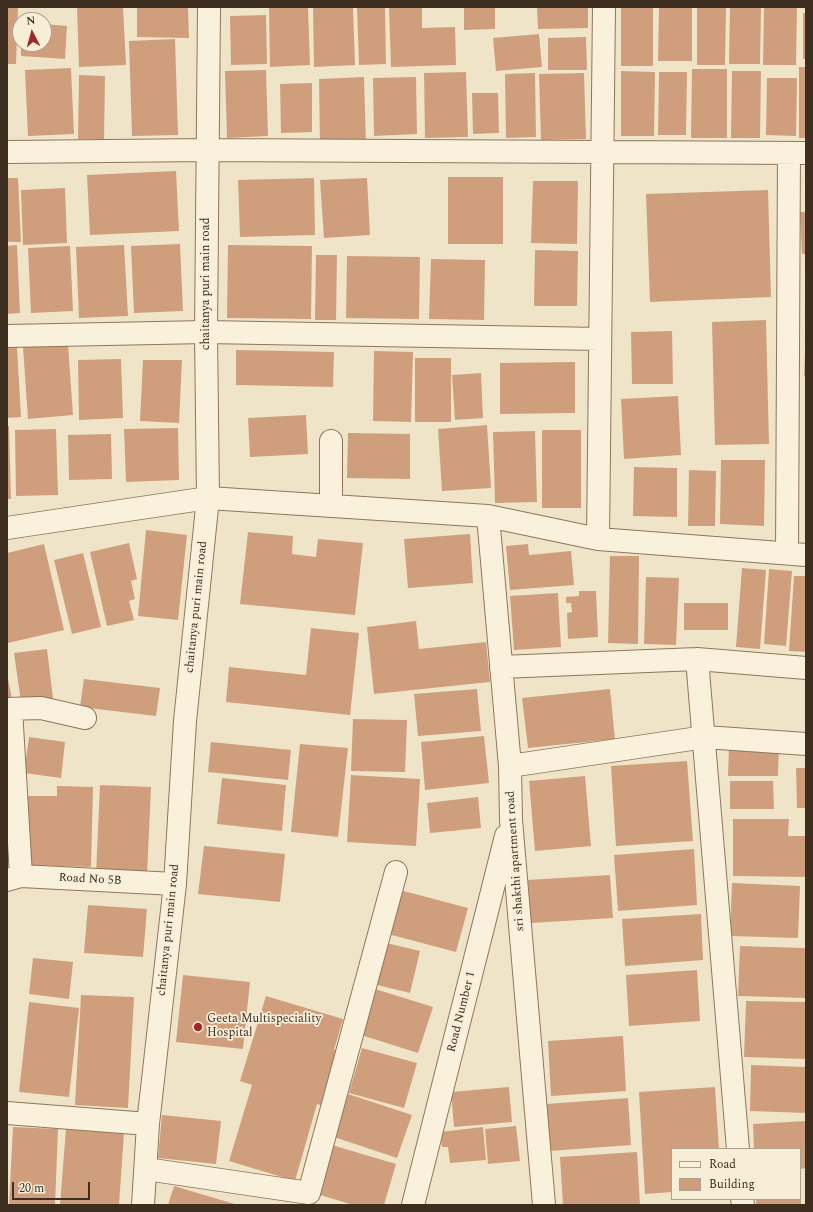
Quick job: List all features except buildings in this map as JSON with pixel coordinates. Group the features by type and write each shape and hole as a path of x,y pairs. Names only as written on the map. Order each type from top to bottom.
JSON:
{"street":[{"name":"chaitanya puri main road","path":"143,1205 148,1124 174,884 185,721 208,498 206,332 209,7"},
{"path":"598,539 604,7"},
{"path":"7,152 208,150 797,153 796,554 598,539 488,516 208,498 7,528"},
{"path":"7,336 206,332 600,339"},
{"path":"331,441 331,506"},
{"name":"sri shakthi apartment road","path":"488,516 510,766 511,820 544,1205"},
{"path":"501,667 697,659 806,668"},
{"path":"697,659 738,1148"},
{"path":"14,878 9,709 41,708 85,718"},
{"path":"510,766 704,737 806,744"},
{"name":"Road Number 1","path":"413,1205 511,820"},
{"path":"146,1169 309,1193 396,872"},
{"name":"Road No 5B","path":"14,878 174,884"},
{"path":"7,1113 148,1124"}],"place":[{"name":"Geeta Multispeciality Hospital","path":"198,1027"}]}
